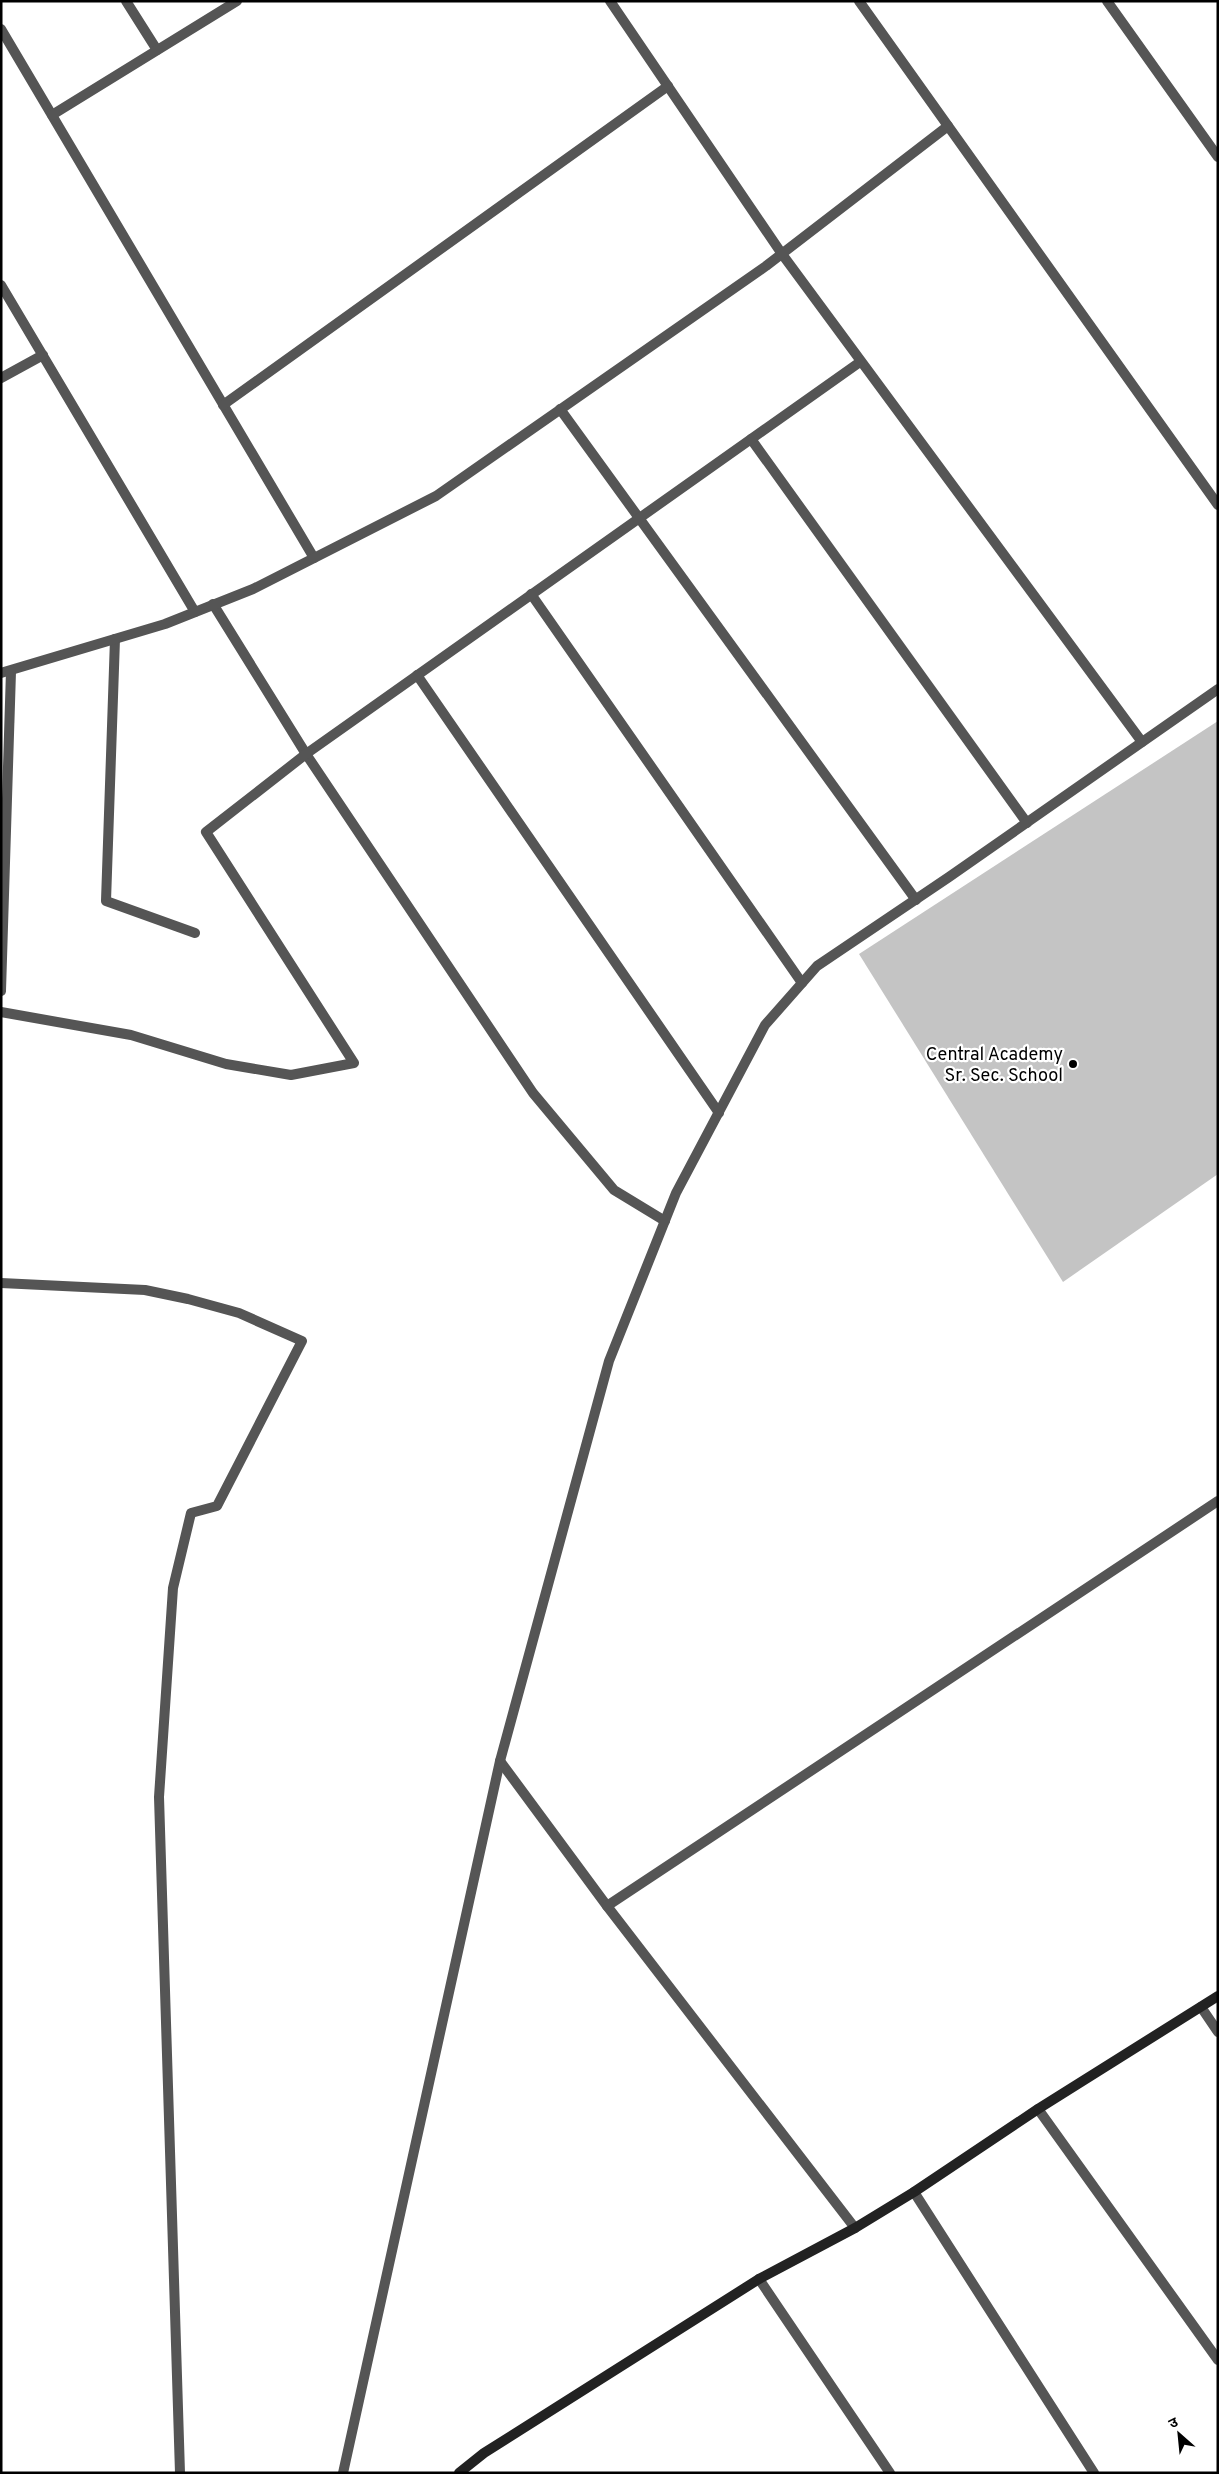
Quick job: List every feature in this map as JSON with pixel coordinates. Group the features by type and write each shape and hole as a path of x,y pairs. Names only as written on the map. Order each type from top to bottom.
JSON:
{"street":[{"path":"126,1 157,50"},
{"path":"52,115 237,1"},
{"path":"610,1 782,254 1142,742"},
{"path":"859,1 1218,505"},
{"path":"1107,1 1218,157"},
{"path":"1,29 314,558"},
{"path":"223,405 668,86"},
{"path":"1,991 6,672 115,639 195,612 253,589 436,496 782,254 948,126"},
{"path":"1,285 195,612"},
{"path":"1,378 43,355"},
{"path":"1,1012 131,1035 226,1064 291,1075 354,1063 206,832 306,754 860,362"},
{"path":"560,409 916,900"},
{"path":"751,439 1027,823"},
{"path":"531,594 802,983"},
{"path":"213,604 306,754 532,1093 614,1190 665,1221"},
{"path":"115,639 106,901 195,933"},
{"path":"417,675 719,1113"},
{"path":"343,2473 500,1761 609,1361 676,1193 765,1025 817,966 916,900 1218,689"},
{"path":"1,1283 145,1290 239,1313 302,1341 217,1506 191,1513 173,1588 159,1796 180,2473"},
{"path":"607,1906 1218,1501"},
{"path":"500,1761 607,1906 856,2228"},
{"path":"459,2473 484,2453 759,2279 856,2228 914,2192 1038,2109 1218,1996"},
{"path":"1201,2007 1218,2032"},
{"path":"1038,2109 1218,2360"},
{"path":"914,2192 1094,2473"},
{"path":"759,2279 890,2473"}],"building":[{"name":"Central Academy Sr. Sec. School","path":"1218,721 1218,1174 1063,1282 859,954"}],"place":[{"name":"Central Academy Sr. Sec. School","path":"1073,1064"}]}
